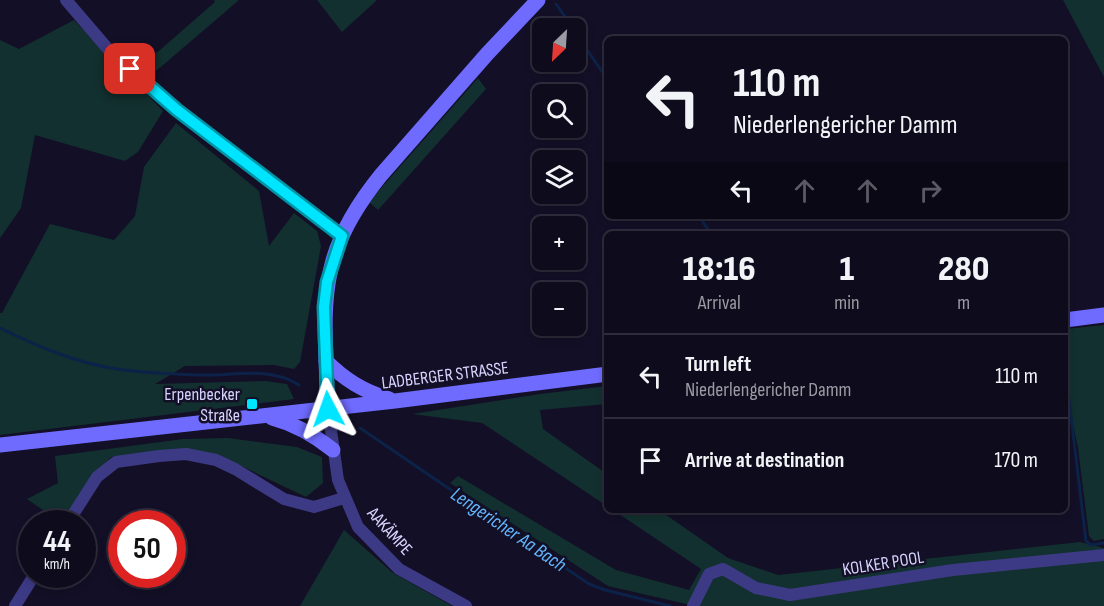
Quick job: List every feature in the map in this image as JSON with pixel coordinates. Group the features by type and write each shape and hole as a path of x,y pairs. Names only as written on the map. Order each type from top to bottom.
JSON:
{"main road":[{"path":"328,409 324,317 327,282 342,236 356,208 375,182 487,54 538,0"},
{"path":"1068,320 1104,315"},
{"path":"326,361 344,378 360,388 395,401"},
{"name":"LADBERGER STRASSE","path":"0,445 328,409 604,375"},
{"path":"263,416 287,422 305,430 333,450"}],"street":[{"path":"66,0 114,56 168,102 342,236"},
{"name":"AAKÄMPE","path":"328,409 338,480 358,527 399,569 466,606"},
{"path":"76,510 97,477 116,462 186,454 216,460 236,469 284,500 314,507 344,498"},
{"name":"KOLKER POOL","path":"693,605 709,574 723,569 756,588 790,595 953,570 1104,555"},
{"path":"15,606 26,588"}],"green space":[{"path":"214,0 239,0 156,71 145,63 215,2"},
{"path":"317,0 377,0 342,32"},
{"path":"1063,0 1104,0 1104,77"},
{"path":"74,20 163,111 138,152 125,161 35,135 21,208 0,238 0,40 19,49"},
{"path":"478,78 486,89 378,210 369,202"},
{"path":"176,123 259,191 269,246 294,213 317,231 321,246 300,362 294,369 274,365 185,366 155,384 265,381 287,384 294,399 0,435 0,313 50,224 114,240 135,216 144,167"},
{"path":"1104,325 1104,539 1094,541 1089,536 1078,448 1068,401 1068,329"},
{"path":"604,386 604,404 540,410 543,429 604,472 604,504 482,423 412,414"},
{"path":"228,438 297,447 322,457 323,483 306,497 239,465 156,451 111,457 90,480 70,510 43,510 27,499 58,483 55,456 183,439"},
{"path":"458,476 616,570 689,590 701,569 617,513 663,513 728,558 778,575 1080,542 1104,548 1104,606 695,606 608,586 450,483"},
{"path":"344,530 393,573 452,606 300,606"}],"waterway":[{"path":"556,4 566,18"},
{"path":"586,48 604,74"},
{"path":"701,219 709,231"},
{"name":"Lengericher Aa Bach","path":"0,328 57,353 87,363 117,369 179,374 263,374 287,379 299,385"},
{"path":"1068,392 1086,541 1091,545 1104,543"},
{"name":"Lengericher Aa Bach","path":"360,428 589,584 670,606"}],"place":[{"name":"Erpenbecker Straße","path":"252,404"}],"route":[{"path":"130,69 177,110 342,236 333,257 324,307 328,409"}]}
